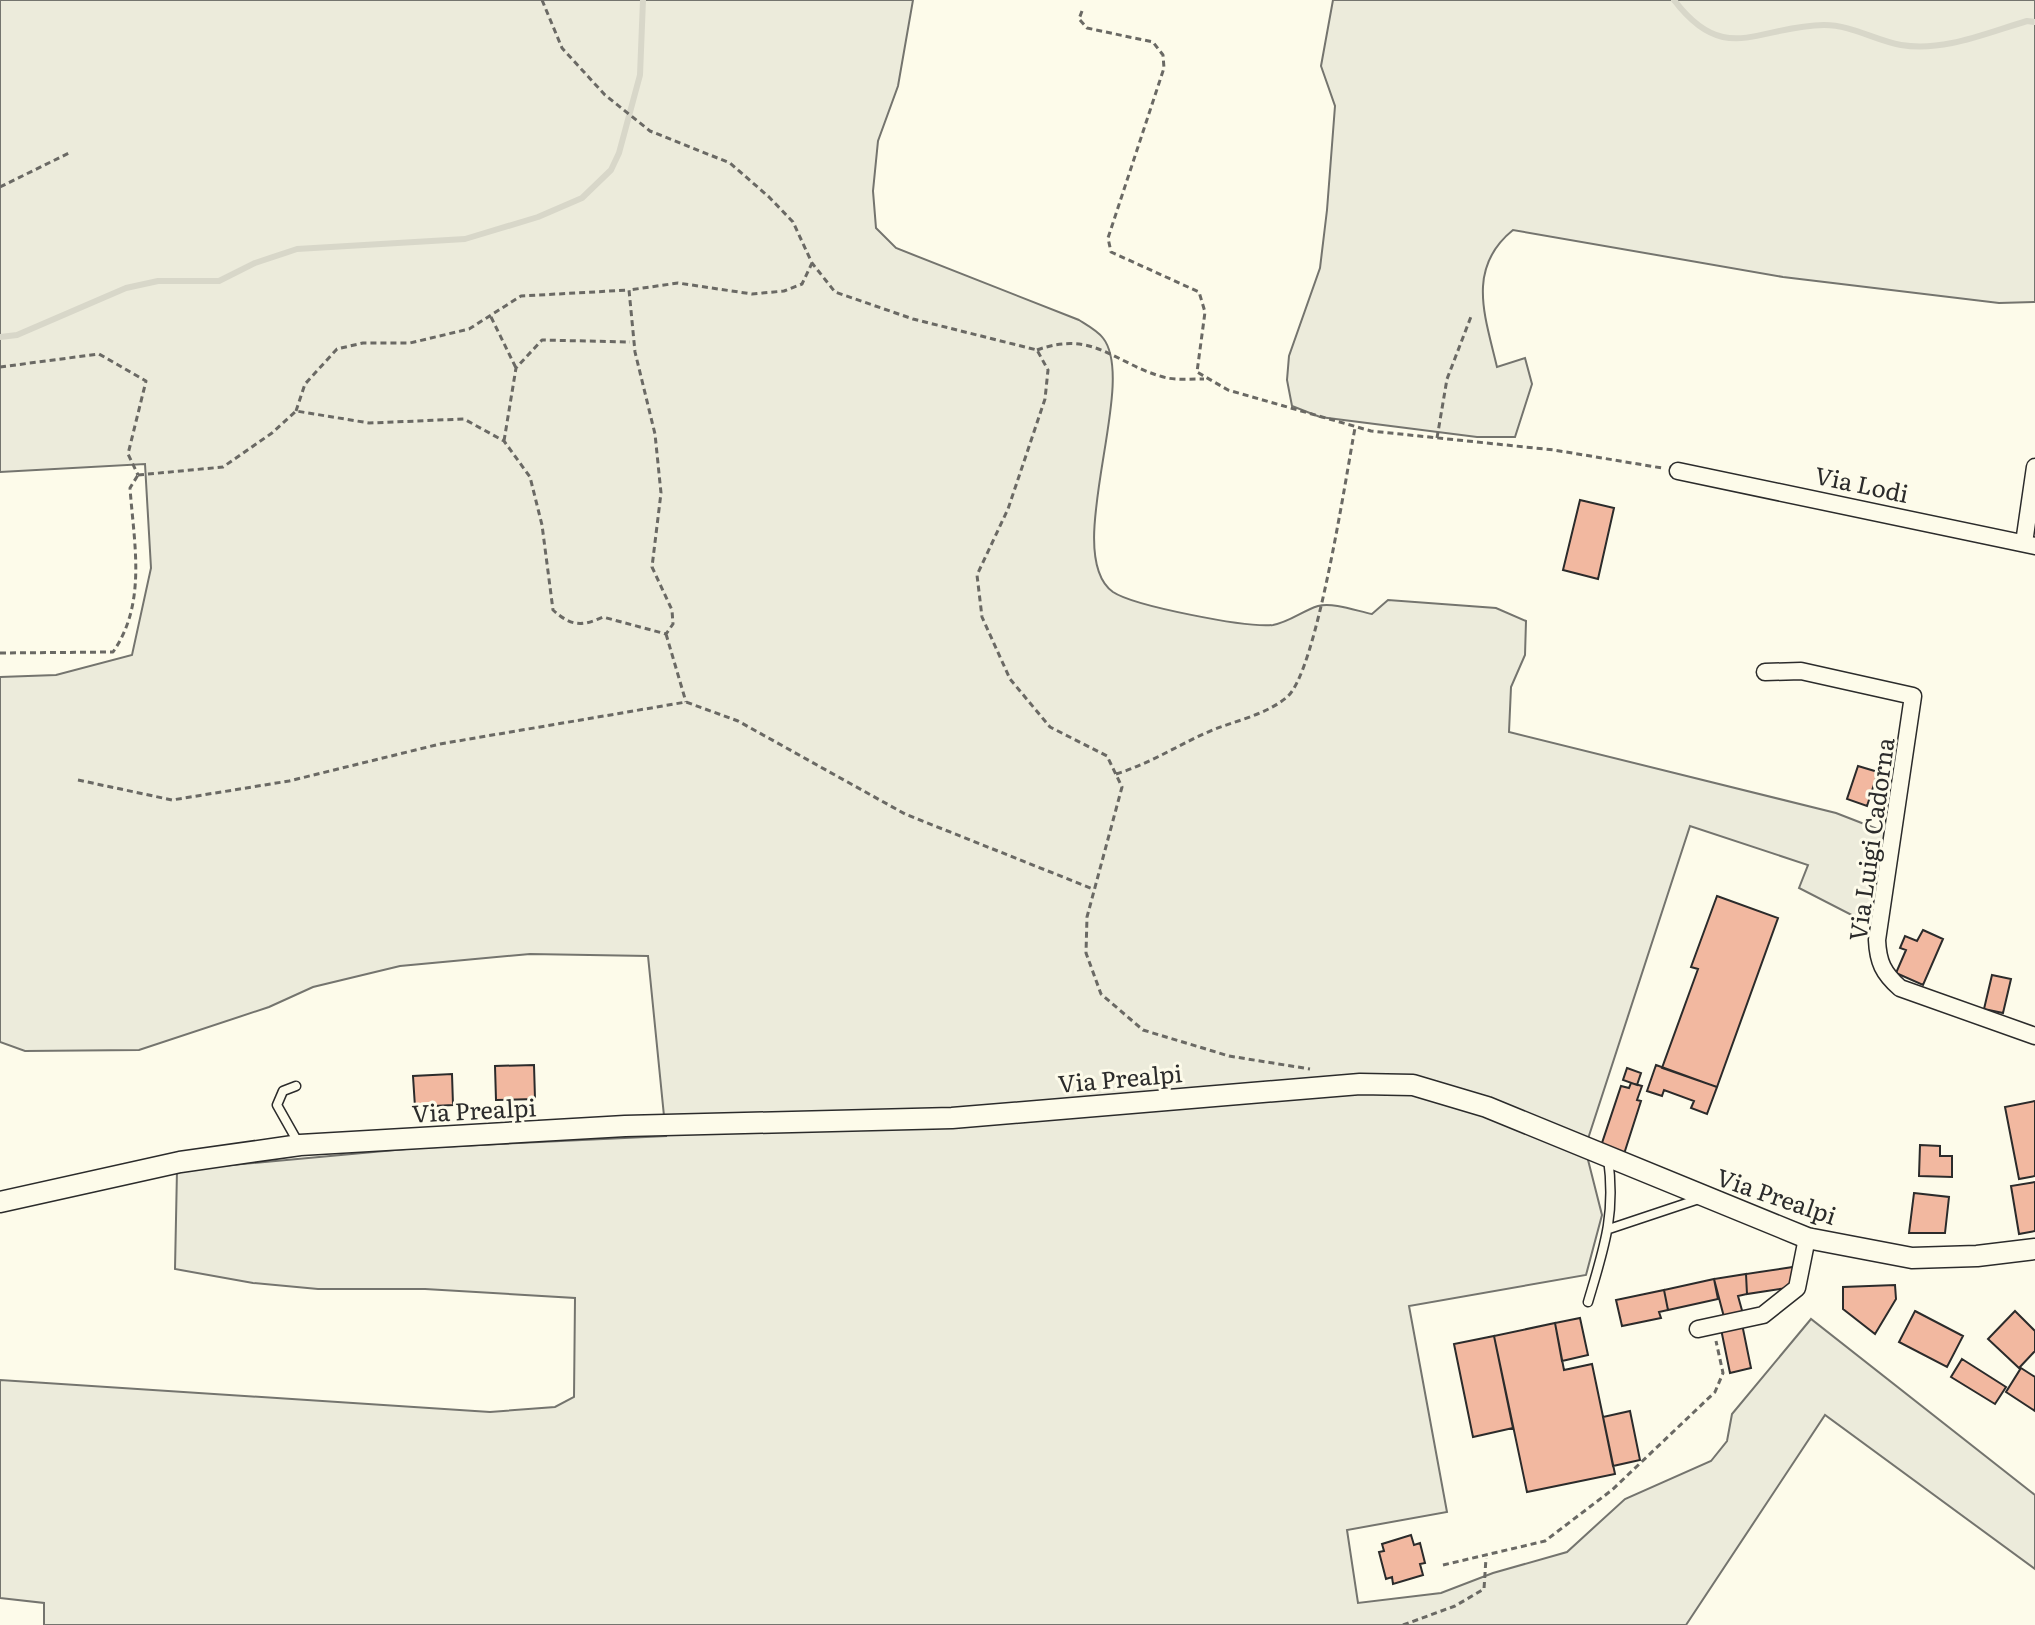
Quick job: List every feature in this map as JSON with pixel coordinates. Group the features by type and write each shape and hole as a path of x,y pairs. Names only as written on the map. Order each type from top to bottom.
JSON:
{"street":[{"path":"2029,545 2035,467"},
{"name":"Via Lodi","path":"1678,471 2029,545"},
{"name":"Via Luigi Cadorna","path":"1765,672 1801,671 1913,696 1877,940 1878,960 1885,975 1900,988 2035,1036"},
{"name":"Via Prealpi","path":"0,1202 180,1162 300,1145 625,1126 952,1118 1318,1087 1395,1084 1434,1090 1487,1107 1807,1238 1912,1258 1977,1256 2035,1249"},
{"path":"1706,1327 1763,1315 1797,1288 1807,1238"}],"lane":[{"path":"296,1086 283,1091 277,1105 300,1145"},
{"path":"1588,1302 1609,1229 1613,1195 1607,1158"},
{"path":"1609,1229 1704,1198"}],"path":[{"path":"542,0 562,48 605,95 650,131 730,163 793,222 812,263 835,292 913,319 1037,350 1055,344 1079,342 1167,378 1208,379"},
{"path":"1082,11 1079,19 1087,28 1153,42 1163,55 1164,68 1108,238 1111,252 1199,292 1205,312 1197,372 1228,390 1356,426 1554,450 1678,471"},
{"path":"0,187 71,152"},
{"path":"138,475 223,467 272,433 296,411 305,384 337,349 363,343 410,343 469,329 521,296 629,290 678,283 752,294 784,291 802,284 812,263"},
{"path":"629,290 635,352 655,434 661,493 652,567 672,610 673,624 666,634"},
{"path":"1437,438 1447,379 1472,314"},
{"path":"490,316 516,368"},
{"path":"504,441 516,368 542,340 630,342"},
{"path":"1037,350 1048,370 1045,399 1008,509 977,575 982,617 1010,679 1050,727 1107,756 1122,787 1093,889 1086,953 1101,994 1143,1030 1229,1056 1309,1067 1318,1087"},
{"path":"0,367 99,354 146,381 128,454 138,475"},
{"path":"296,411 369,423 464,419 504,441 530,477 542,525 553,610 567,623 585,625 603,617 666,634"},
{"path":"1116,774 1150,763 1213,730 1261,713 1290,696 1308,655 1356,426"},
{"path":"0,653 113,652 133,615 137,582 130,488 138,475"},
{"path":"666,634 686,702"},
{"path":"78,780 172,800 289,781 440,744 686,702 738,721 905,814 1093,889"},
{"path":"1443,1565 1545,1541 1612,1490 1715,1392 1723,1373 1706,1327"},
{"path":"1403,1625 1455,1606 1484,1589 1486,1556"}],"shaded area":[{"path":"0,0 913,0 898,86 878,141 873,191 876,228 896,248 1079,320 1103,338 1112,361 1112,392 1094,543 1099,572 1113,592 1166,609 1216,620 1260,625 1279,624 1324,605 1372,614 1388,600 1496,608 1526,621 1525,655 1511,687 1509,732 1836,813 1890,834 1873,926 1799,888 1808,865 1690,826 1585,1148 1602,1215 1586,1275 1409,1306 1447,1512 1347,1530 1358,1603 1441,1593 1493,1573 1567,1552 1625,1499 1711,1461 1727,1441 1732,1414 1811,1319 2035,1495 2035,1569 1825,1415 1686,1625 44,1625 44,1603 0,1598 0,1380 490,1412 555,1407 574,1397 575,1298 425,1289 318,1289 253,1283 175,1269 177,1170 417,1148 666,1136 648,956 530,954 400,966 313,987 269,1007 139,1050 25,1051 0,1042 0,677 56,675 132,655 151,568 145,464 0,472"},
{"path":"1333,0 2035,0 2035,302 1999,303 1783,277 1513,230 1489,260 1483,294 1497,367 1525,358 1532,384 1515,437 1477,437 1320,417 1292,406 1287,380 1289,356 1320,268 1327,210 1335,106 1321,66"}],"building":[{"path":"1580,500 1614,508 1598,579 1563,570"},
{"path":"1858,766 1878,772 1867,806 1847,799"},
{"path":"1717,896 1778,918 1717,1087 1662,1068 1698,969 1691,967"},
{"path":"1923,930 1943,939 1923,985 1896,973 1906,950 1900,948 1905,936 1917,941"},
{"path":"1992,975 2011,979 2003,1013 1984,1009"},
{"path":"534,1065 535,1099 496,1100 495,1066"},
{"path":"1656,1065 1717,1087 1707,1114 1691,1108 1694,1101 1664,1090 1662,1096 1647,1091"},
{"path":"1627,1068 1641,1073 1637,1085 1623,1080"},
{"path":"452,1074 453,1105 415,1107 413,1076"},
{"path":"1631,1083 1642,1086 1637,1100 1641,1101 1624,1154 1601,1146 1621,1086 1629,1088"},
{"path":"2035,1101 2035,1176 2019,1179 2005,1107"},
{"path":"1920,1145 1940,1146 1940,1156 1952,1156 1952,1177 1919,1176"},
{"path":"2035,1182 2035,1231 2019,1234 2011,1186"},
{"path":"1914,1193 1949,1197 1945,1233 1909,1233"},
{"path":"1793,1267 1794,1287 1747,1294 1746,1274"},
{"path":"1746,1274 1747,1294 1738,1296 1743,1314 1724,1317 1714,1279"},
{"path":"1714,1279 1718,1299 1668,1310 1664,1290"},
{"path":"1895,1285 1896,1299 1875,1334 1843,1309 1843,1287"},
{"path":"1664,1290 1668,1310 1659,1312 1661,1318 1622,1326 1616,1300"},
{"path":"1915,1311 1963,1336 1947,1367 1899,1342"},
{"path":"2015,1311 2035,1331 2035,1351 2019,1368 1988,1339"},
{"path":"1580,1318 1588,1355 1562,1361 1555,1323"},
{"path":"1555,1323 1564,1370 1592,1364 1615,1474 1527,1492 1494,1336"},
{"path":"1742,1324 1751,1368 1730,1373 1721,1329"},
{"path":"1494,1336 1513,1428 1473,1437 1454,1344"},
{"path":"1962,1359 2006,1387 1995,1404 1951,1377"},
{"path":"2021,1368 2035,1377 2035,1411 2006,1392"},
{"path":"1630,1411 1640,1460 1613,1466 1603,1417"},
{"path":"1411,1535 1414,1545 1420,1543 1425,1563 1420,1564 1423,1575 1393,1584 1392,1577 1386,1579 1379,1552 1384,1551 1382,1544"}],"waterway":[{"path":"0,337 17,335 126,288 158,281 219,281 255,263 297,249 465,239 538,217 582,198 611,170 619,153 640,75 643,0"},
{"path":"1674,0 1692,20 1726,38 1824,25 1844,27 1901,45 1933,46 1965,40 2027,21 2035,22"}]}
